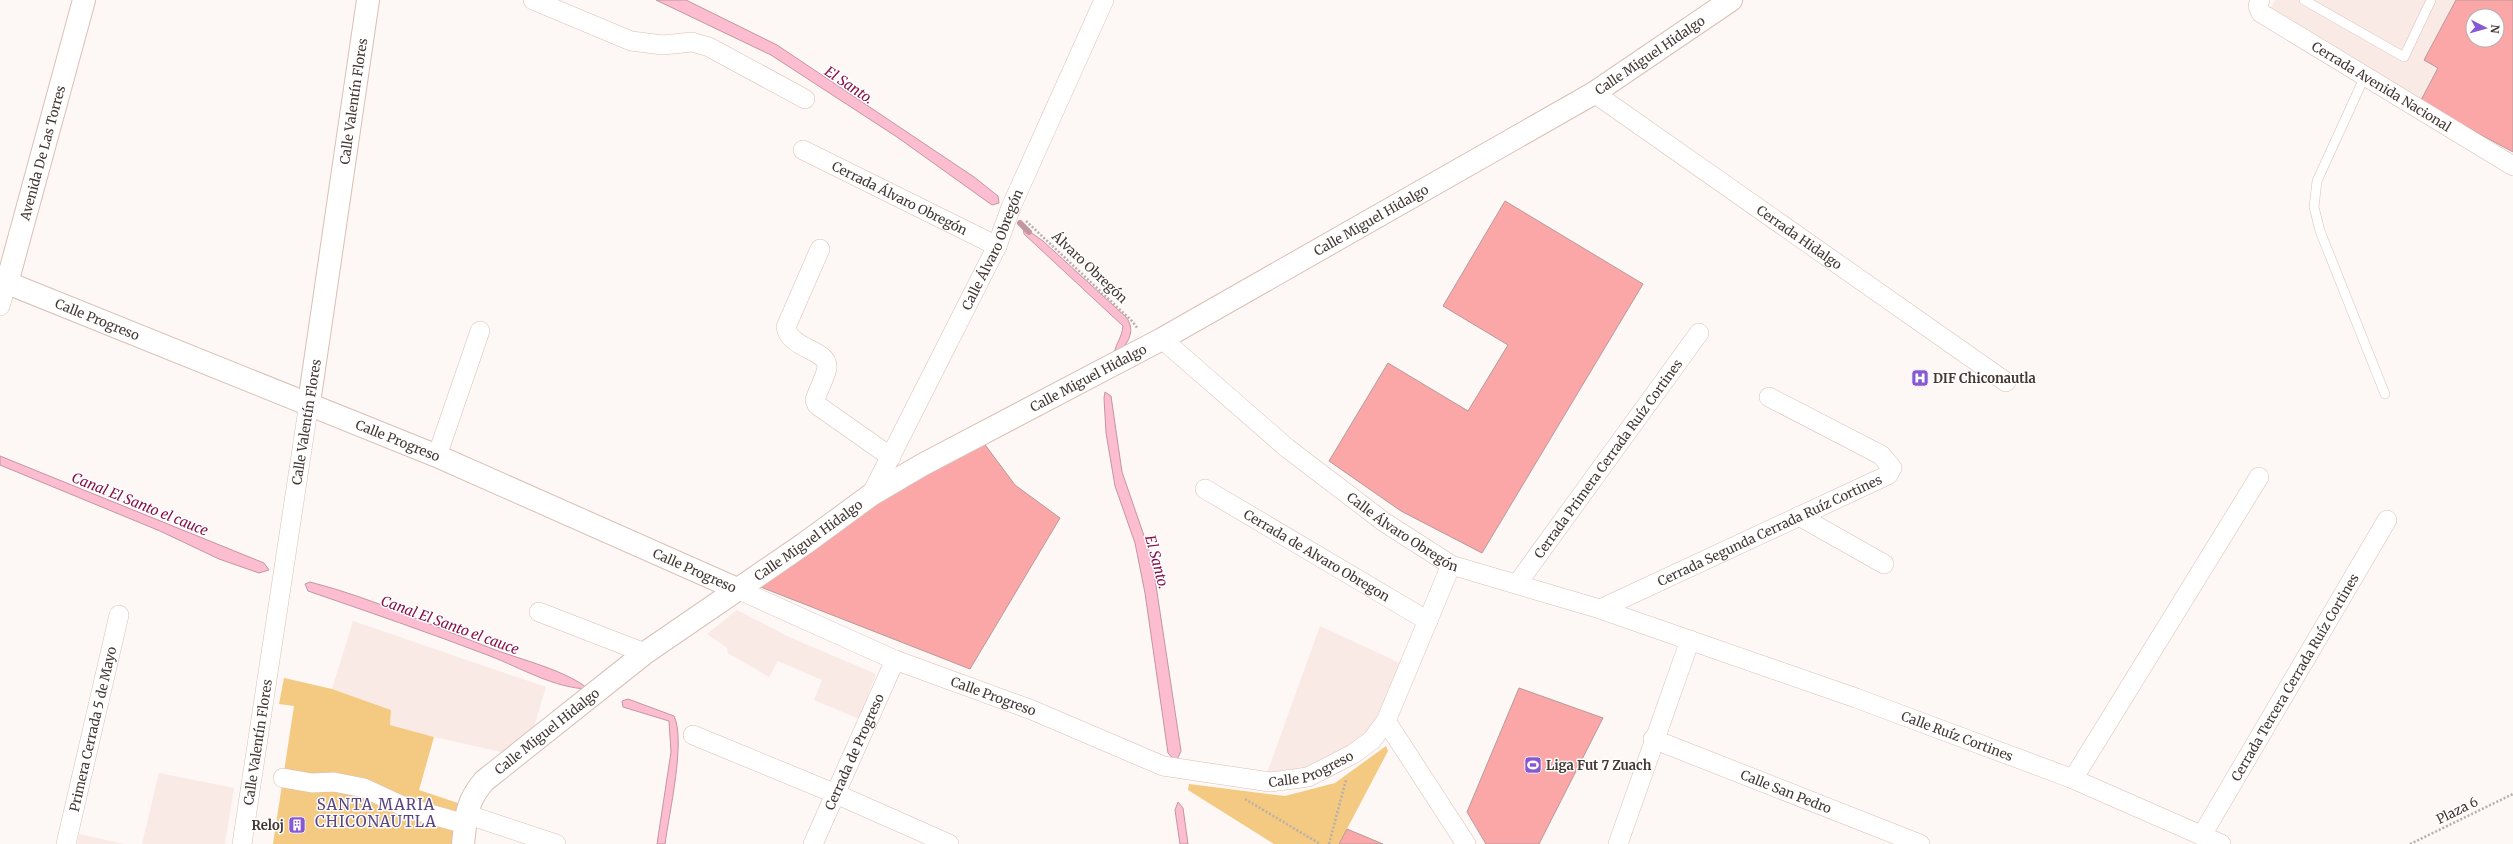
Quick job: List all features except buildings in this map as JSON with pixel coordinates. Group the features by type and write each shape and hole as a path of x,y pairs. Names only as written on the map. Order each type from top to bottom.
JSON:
{"street":[{"name":"Avenida De Las Torres","path":"0,306 4,282 84,0"},
{"name":"Calle Valentín Flores","path":"242,844 368,0"},
{"path":"533,0 631,41 663,45 692,42 709,48 805,99"},
{"name":"Calle Álvaro Obregón","path":"871,495 997,246 1011,207 1104,0"},
{"name":"Calle Miguel Hidalgo","path":"467,819 484,781 645,653 871,495 922,465 1155,342 1594,93 1731,0"},
{"name":"Cerrada Avenida Nacional","path":"2260,0 2258,6 2261,13 2513,166"},
{"name":"Cerrada Hidalgo","path":"1594,93 2006,382"},
{"name":"Cerrada Álvaro Obregón","path":"803,150 997,246"},
{"path":"820,249 786,327 788,335 793,341 823,357 826,363 827,368 815,400 817,405 891,457"},
{"name":"Calle Progreso","path":"4,282 309,403 437,456 895,660 1032,710 1163,766 1270,782 1308,777 1353,754 1372,740 1386,721 1451,565"},
{"path":"437,456 480,331"},
{"name":"Cerrada Primera Cerrada Ruíz Cortines","path":"1517,584 1699,333"},
{"name":"Calle Álvaro Obregón","path":"1155,342 1287,448 1384,522 1451,565 1600,609 1690,640"},
{"name":"Cerrada Segunda Cerrada Ruíz Cortines","path":"1600,609 1888,475 1892,468 1881,455 1769,397"},
{"path":"2073,779 2260,477"},
{"name":"Cerrada de Alvaro Obregon","path":"1205,489 1428,621"},
{"path":"1799,516 1884,564"},
{"name":"Cerrada Tercera Cerrada Ruíz Cortines","path":"2202,835 2387,520"},
{"path":"539,612 645,653"},
{"name":"Primera Cerrada 5 de Mayo","path":"66,844 119,615"},
{"path":"1618,844 1653,739 1690,640"},
{"name":"Calle Ruíz Cortines","path":"1690,640 1856,698 2073,779 2221,844"},
{"name":"Cerrada de Progreso","path":"813,844 895,660"},
{"path":"1386,721 1466,844"},
{"path":"693,735 836,794 949,844"},
{"name":"Calle San Pedro","path":"1653,739 1920,844"},
{"path":"283,778 312,783 334,782 364,788 405,807 467,819 556,844"}],"lane":[{"path":"2304,0 2404,57 2431,0"},
{"path":"2365,76 2317,181 2314,207 2320,231 2385,394"}],"path":[{"name":"Álvaro Obregón","path":"1011,207 1155,342"},
{"path":"1329,844 1353,754"},
{"path":"1238,794 1320,844"},
{"name":"Plaza 6","path":"2410,844 2513,794"}],"shaded area":[{"path":"656,0 686,0 777,45 974,177 998,196 999,203 992,205 897,137 771,55"},
{"path":"2275,0 2513,0 2513,152 2267,15"},
{"path":"1023,227 1043,241 1126,317 1131,328 1129,338 1119,352 1114,355 1123,326 1024,234"},
{"path":"1105,392 1111,396 1122,472 1152,559 1181,751 1176,762 1168,753 1145,593 1135,543 1115,486 1106,433"},
{"path":"0,456 264,563 269,570 259,573 219,559 160,531 0,465"},
{"path":"310,582 380,604 493,649 556,671 588,689 575,688 538,677 467,647 308,591 305,584"},
{"path":"737,610 789,637 876,674 859,719 814,700 822,680 778,661 769,677 728,653 727,648 707,634"},
{"path":"353,621 546,687 529,744 514,755 434,737 390,725 391,710 332,689"},
{"path":"1320,626 1400,663 1377,728 1330,757 1297,771 1266,776"},
{"path":"284,678 332,689 391,710 390,725 434,737 419,790 467,806 463,844 273,844 294,706 279,704"},
{"path":"628,699 674,716 677,727 678,742 676,778 665,844 657,844 671,752 669,721 623,707 622,701"},
{"path":"1386,746 1388,751 1339,844 1274,844 1188,790 1189,784 1285,796 1335,783"},
{"path":"159,773 234,788 225,844 142,844"},
{"path":"1178,802 1183,808 1188,844 1180,844 1175,810"},
{"path":"79,834 124,844 77,844"}],"waterway":[{"name":"El Santo.","path":"1020,223 1029,232"}],"place":[{"name":"DIF Chiconautla","path":"1920,378"},
{"name":"Liga Fut 7 Zuach","path":"1533,765"},
{"name":"Reloj","path":"297,825"}],"district":[{"name":"SANTA MARIA CHICONAUTLA","path":"376,814"}],"water label":[{"name":"Canal El Santo el cauce","path":"140,504"},
{"name":"Canal El Santo el cauce","path":"450,625"}]}
